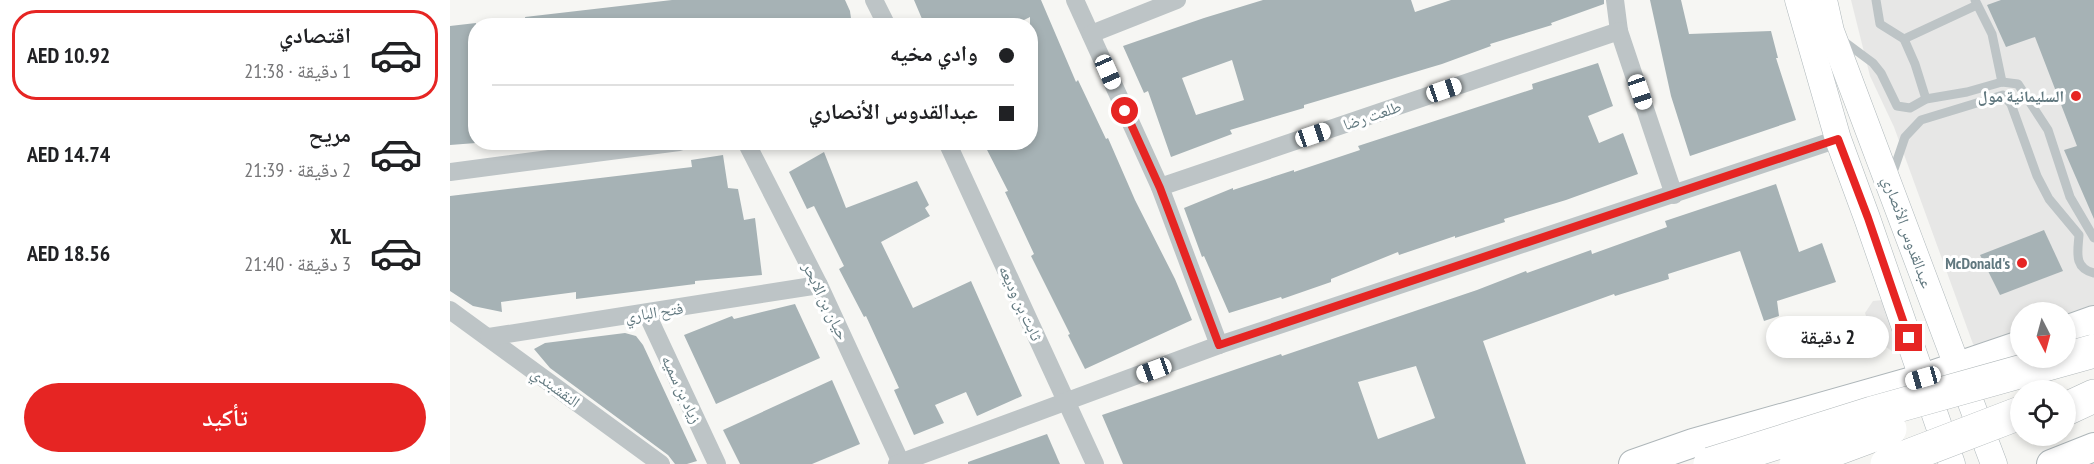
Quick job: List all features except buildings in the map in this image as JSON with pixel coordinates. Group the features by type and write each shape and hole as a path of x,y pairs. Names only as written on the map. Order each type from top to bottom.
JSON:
{"highway":[{"path":"1710,464 1872,413 2094,353"},
{"path":"1796,464 2094,353"},
{"path":"2076,393 2094,386"},
{"path":"2076,404 2094,396"},
{"path":"1887,464 2010,417"},
{"path":"1944,464 2010,434"}],"main road":[{"path":"2076,326 2094,320"},
{"path":"1633,464 1693,443 1923,378 2010,349"},
{"path":"2051,464 2094,447"}],"street":[{"path":"874,0 883,18"},
{"path":"1075,0 1160,188 1219,345"},
{"path":"1091,34 1177,0"},
{"path":"1615,0 1619,31 1674,195"},
{"name":"عبدالقدوس الأنصاري","path":"1798,0 1838,139 1868,218 1952,464"},
{"name":"عبدالقدوس الأنصاري","path":"1824,0 1831,31 1994,464"},
{"name":"طلعت رضا","path":"1160,188 1619,31"},
{"path":"899,464 1219,345 1838,139"},
{"path":"450,172 618,150"},
{"name":"حيان بن الابحر","path":"750,150 819,285 899,464"},
{"name":"ثابت بن وديعه","path":"952,150 1095,464"},
{"name":"فتح الباري","path":"489,337 647,314 819,285"},
{"name":"النقشبندي","path":"450,310 661,464"},
{"name":"زياد بن سميه","path":"647,314 717,464"}],"lane":[{"path":"1876,0 1881,24 1904,39 1926,99"},
{"path":"1904,39 1976,2 1992,34 2002,82"},
{"path":"1831,31 1873,63 1881,73 1897,106 1910,108 1926,99 1967,92 2002,82 2018,84 2048,130 2070,197 2091,226 2094,238"},
{"path":"1889,183 1905,138 1921,120 2003,94 2011,104 2037,176 2049,199 2079,234 2076,254 2080,265 2086,272 2094,273"}],"shaded area":[{"path":"1851,0 2094,0 2094,308 2076,315 2076,302 2010,302 2010,339 1981,350 1973,344 1894,127 1870,76"},
{"path":"1883,300 1902,347 1893,352 1874,338 1865,313 1873,301"}],"place":[{"name":"السليمانية مول","path":"2076,96"},
{"name":"McDonald's","path":"2022,263"}],"route":[{"path":"1125,111 1160,188 1219,345 1838,139 1909,338"}]}
